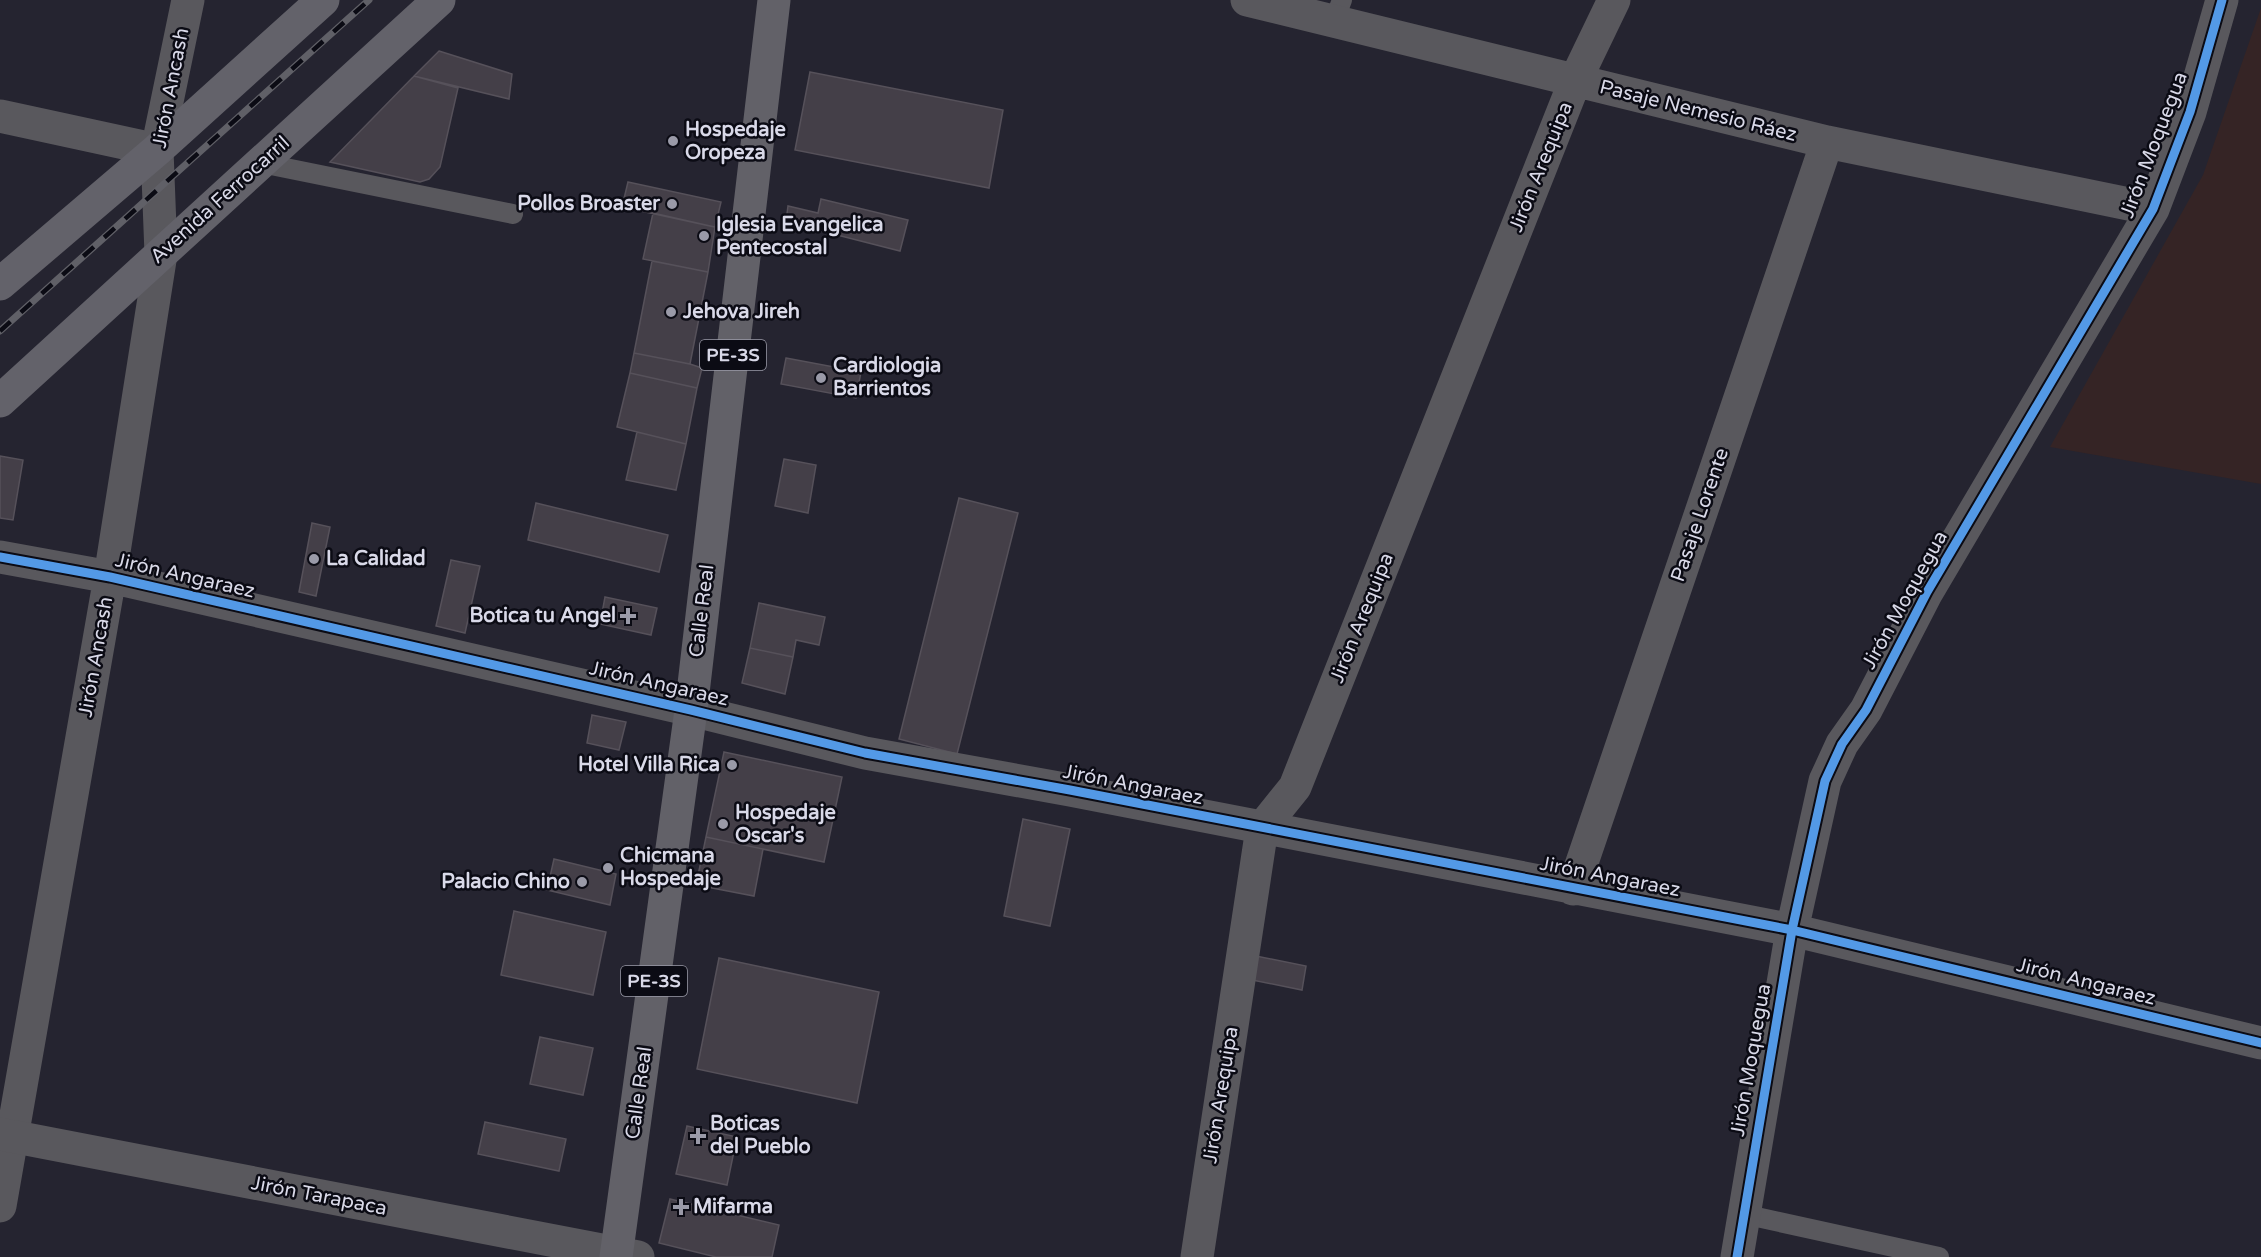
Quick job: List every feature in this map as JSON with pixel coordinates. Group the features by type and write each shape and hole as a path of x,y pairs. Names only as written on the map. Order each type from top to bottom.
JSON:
{"highway":[{"name":"Calle Real","path":"624,1256 774,0"}],"main road":[{"path":"0,284 157,150 323,0"},
{"name":"Avenida Ferrocarril","path":"0,401 439,0"}],"street":[{"name":"Jirón Ancash","path":"0,1206 6,1136 110,577 161,254 157,150 188,0"},
{"name":"Pasaje Nemesio Ráez","path":"1247,0 1338,11 1575,81 1827,142 2152,209"},
{"name":"Jirón Arequipa","path":"1197,1257 1262,828 1295,787 1575,81 1614,0"},
{"name":"Jirón Moquegua","path":"1737,1257 1792,930 1824,781 1842,744 1866,710 1927,592 2152,209 2190,112 2222,0"},
{"path":"0,116 157,150"},
{"name":"Pasaje Lorente","path":"1573,888 1827,142"},
{"name":"Jirón Angaraez","path":"0,557 110,577 691,710 865,753 1792,930 2261,1043"},
{"name":"Jirón Tarapaca","path":"6,1136 624,1256"}],"lane":[{"path":"261,163 513,214"},
{"path":"1743,1214 1939,1257"}],"shaded area":[{"path":"2261,8 2261,484 2050,447 2203,175"}],"building":[{"path":"439,51 512,74 509,99 414,76"},
{"path":"810,72 1003,110 989,188 795,150"},
{"path":"414,76 458,88 440,167 429,179 420,182 330,162"},
{"name":"Pollos Broaster","path":"628,182 721,202 715,227 622,207"},
{"path":"821,199 908,220 900,251 786,222 788,206 818,213"},
{"path":"653,213 715,227 708,272 643,259"},
{"name":"Jehova Jireh","path":"652,261 708,272 690,364 634,353"},
{"path":"634,353 702,368 697,388 630,373"},
{"name":"Cardiologia Barrientos","path":"786,358 861,372 856,398 781,384"},
{"path":"630,373 697,388 686,444 617,427"},
{"path":"637,432 686,444 676,490 626,480"},
{"path":"0,456 23,460 13,520 0,518"},
{"path":"784,459 816,465 808,513 775,506"},
{"path":"959,498 1018,513 957,754 899,739"},
{"path":"536,503 668,535 659,572 528,540"},
{"name":"La Calidad","path":"312,523 330,527 316,596 299,592"},
{"path":"451,560 480,566 465,633 436,626"},
{"name":"Botica tu Angel","path":"605,597 657,608 651,635 600,624"},
{"path":"759,603 825,617 819,645 796,640 793,657 750,648"},
{"path":"750,648 793,657 785,694 742,683"},
{"path":"592,715 626,722 619,750 587,743"},
{"path":"724,752 842,777 824,862 706,837"},
{"path":"1023,819 1070,829 1050,926 1004,916"},
{"path":"706,837 763,849 754,896 696,885"},
{"name":"Palacio Chino","path":"554,859 616,874 610,905 547,890"},
{"path":"514,911 606,932 593,995 501,975"},
{"path":"1246,954 1306,966 1302,990 1242,978"},
{"path":"719,958 879,992 857,1103 697,1069"},
{"path":"540,1037 593,1048 583,1095 530,1084"},
{"path":"485,1122 566,1139 559,1171 478,1154"},
{"path":"687,1126 737,1137 727,1185 676,1174"},
{"path":"670,1199 779,1225 772,1257 716,1257 659,1243"}],"railway":[{"path":"0,331 369,0"}],"cycle path":[{"path":"1737,1257 1792,930 1825,781 1842,744 1866,710 1927,592 2153,209 2190,112 2222,0"},
{"path":"0,557 110,577 691,710 865,753 1070,790 1792,930 2261,1043"}],"place":[{"name":"Hospedaje Oropeza","path":"673,141"},
{"name":"Pollos Broaster","path":"672,204"},
{"name":"Iglesia Evangelica Pentecostal","path":"704,236"},
{"name":"Jehova Jireh","path":"671,312"},
{"name":"Cardiologia Barrientos","path":"821,378"},
{"name":"La Calidad","path":"314,559"},
{"name":"Botica tu Angel","path":"628,616"},
{"name":"Hotel Villa Rica","path":"732,765"},
{"name":"Hospedaje Oscar's","path":"723,824"},
{"name":"Chicmana Hospedaje","path":"608,868"},
{"name":"Palacio Chino","path":"582,882"},
{"name":"Boticas del Pueblo","path":"698,1136"},
{"name":"Mifarma","path":"681,1207"}]}
